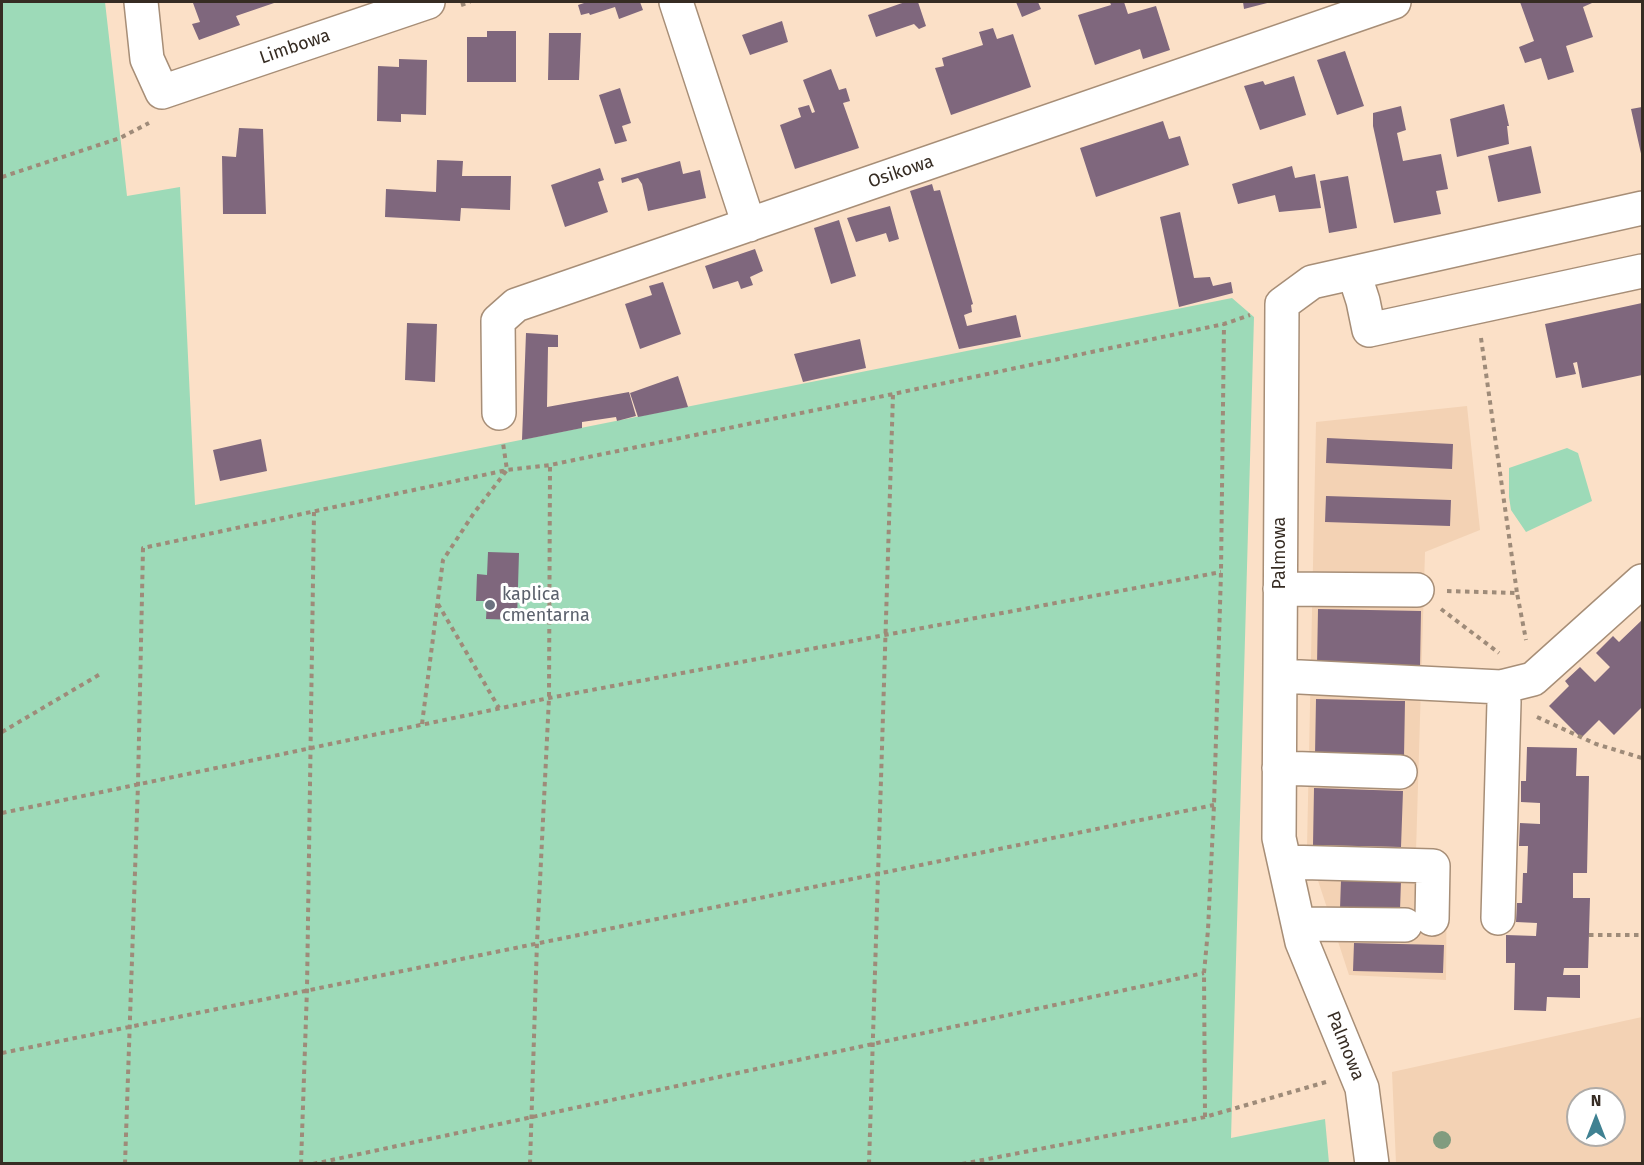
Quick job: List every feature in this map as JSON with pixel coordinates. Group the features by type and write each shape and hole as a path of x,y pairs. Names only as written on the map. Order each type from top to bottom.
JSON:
{"street":[{"path":"141,2 147,59 162,92"},
{"name":"Limbowa","path":"162,92 428,2"},
{"path":"676,2 749,225"},
{"name":"Osikowa","path":"499,413 498,321 516,305 1394,2"},
{"name":"Palmowa","path":"1372,1164 1362,1088 1302,942 1279,838 1282,304 1312,282 1642,208"},
{"path":"1354,273 1369,330 1642,271"},
{"path":"1280,676 1502,695 1533,679 1642,581"},
{"path":"1280,589 1417,590"},
{"path":"1498,918 1502,695"},
{"path":"1279,768 1400,772"},
{"path":"1284,862 1433,866 1418,922 1298,924"}],"path":[{"path":"2,177 120,138 153,121 162,92"},
{"path":"125,1164 138,784 142,548 507,470 550,465 1224,324 1221,572 1214,805 1204,973 1205,1117"},
{"path":"1481,336 1517,593 1533,679"},
{"path":"869,1164 893,394"},
{"path":"422,724 443,560 474,513 507,470 499,413"},
{"path":"530,1164 537,942 549,698 550,465"},
{"path":"301,1164 307,989 314,512"},
{"path":"2,813 549,698 1221,572"},
{"path":"1417,590 1517,593"},
{"path":"1417,590 1533,679"},
{"path":"437,604 499,708"},
{"path":"2,732 102,673"},
{"path":"1502,695 1596,744 1642,758"},
{"path":"2,1053 1214,805"},
{"path":"1589,935 1642,935"},
{"path":"313,1164 1204,973"},
{"path":"962,1164 1205,1117 1356,1073"}],"shaded area":[{"path":"1467,406 1480,530 1425,552 1416,852 1447,854 1446,980 1349,975 1307,847 1316,422"},
{"path":"1642,1017 1642,1163 1396,1163 1392,1072"}],"green space":[{"path":"2,2 105,2 127,196 180,187 195,505 1232,298 1254,317 1231,1138 1325,1119 1329,1163 2,1164"},
{"path":"1567,448 1578,453 1592,501 1526,532 1511,510 1509,468"}],"building":[{"path":"277,2 236,16 240,25 199,40 192,24 200,22 193,3"},
{"path":"587,2 640,2 643,10 619,19 615,7 590,15 589,13 581,15 578,5"},
{"path":"905,2 918,2 926,26 919,29 914,24 876,37 868,15"},
{"path":"1016,2 1038,2 1041,9 1022,17"},
{"path":"1110,2 1124,2 1128,14 1156,6 1170,50 1143,59 1140,49 1095,65 1078,15 1111,5"},
{"path":"1243,2 1271,2 1244,9"},
{"path":"1520,2 1592,3 1583,7 1593,37 1566,46 1574,72 1548,80 1541,58 1525,63 1519,47 1534,41"},
{"path":"782,21 788,42 750,55 742,35"},
{"path":"993,28 997,39 1013,34 1031,87 951,115 935,68 944,66 942,58 983,45 979,32"},
{"path":"487,31 516,31 516,82 467,82 467,37 487,37"},
{"path":"549,33 581,33 579,80 548,80"},
{"path":"1345,51 1364,106 1337,115 1317,60"},
{"path":"399,59 427,60 426,115 401,114 401,122 377,121 378,66 399,67"},
{"path":"831,69 839,90 846,88 850,101 843,103 859,148 795,169 780,125 801,117 798,108 809,105 812,113 815,112 803,80"},
{"path":"1294,76 1306,115 1260,130 1244,86 1263,81 1265,85"},
{"path":"620,88 631,123 622,126 627,141 615,144 599,95"},
{"path":"1504,104 1509,126 1507,126 1509,144 1457,157 1450,119"},
{"path":"1401,106 1406,130 1397,133 1403,161 1441,154 1448,189 1436,191 1441,214 1394,223 1373,126 1373,113"},
{"path":"1642,107 1642,158 1631,109"},
{"path":"1163,121 1169,139 1180,136 1189,165 1096,197 1080,148"},
{"path":"239,128 263,129 266,214 223,214 222,156 236,157"},
{"path":"1531,146 1541,193 1498,202 1488,156"},
{"path":"437,160 463,161 462,176 511,176 510,210 461,208 460,221 385,217 386,189 436,192"},
{"path":"680,161 683,174 700,170 706,198 648,211 642,184 638,178 622,183 621,178"},
{"path":"1292,166 1295,178 1315,174 1321,208 1279,212 1275,195 1238,204 1232,184"},
{"path":"600,168 604,180 598,182 608,212 565,227 551,185"},
{"path":"1348,176 1357,228 1329,233 1320,181"},
{"path":"932,184 934,191 940,190 973,304 971,305 972,312 964,315 967,326 1016,315 1021,337 959,349 910,191"},
{"path":"890,206 899,239 889,242 886,233 856,242 847,218"},
{"path":"1180,212 1194,278 1210,277 1213,286 1231,282 1233,293 1179,307 1160,217"},
{"path":"839,220 856,276 831,284 814,228"},
{"path":"755,249 763,271 750,277 753,285 741,289 738,281 713,289 705,266"},
{"path":"663,282 681,334 640,349 625,304 652,295 649,286"},
{"path":"1642,303 1642,375 1582,388 1577,362 1573,363 1576,374 1556,378 1545,324"},
{"path":"407,323 437,324 435,382 405,380"},
{"path":"526,333 558,335 558,347 548,347 547,407 629,392 636,416 617,421 616,417 582,422 582,428 522,440"},
{"path":"860,339 866,368 803,382 794,354"},
{"path":"678,376 688,407 638,417 630,393"},
{"path":"1327,438 1453,444 1452,469 1326,463"},
{"path":"261,439 267,471 220,481 213,450"},
{"path":"1326,496 1451,500 1450,526 1325,522"},
{"path":"488,552 519,553 517,620 486,619 487,601 476,601 477,574 487,575"},
{"path":"1318,609 1421,611 1420,668 1317,665"},
{"path":"1642,620 1642,707 1614,735 1599,720 1581,738 1549,706 1569,686 1565,681 1580,667 1595,682 1610,667 1596,653 1613,636 1619,642"},
{"path":"1316,699 1405,701 1404,757 1315,755"},
{"path":"1527,747 1577,748 1576,776 1589,776 1587,873 1573,873 1573,898 1590,898 1588,968 1564,968 1563,975 1580,975 1580,998 1547,997 1546,1011 1514,1010 1515,963 1506,963 1506,935 1536,936 1537,923 1516,922 1517,903 1522,903 1523,873 1527,873 1528,846 1519,846 1520,823 1540,824 1540,803 1521,802 1521,781 1526,781"},
{"path":"1314,788 1403,791 1401,847 1313,845"},
{"path":"1341,880 1401,881 1400,910 1340,909"},
{"path":"1354,943 1444,945 1443,973 1353,971"}],"place":[{"name":"kaplica cmentarna","path":"490,605"}]}
